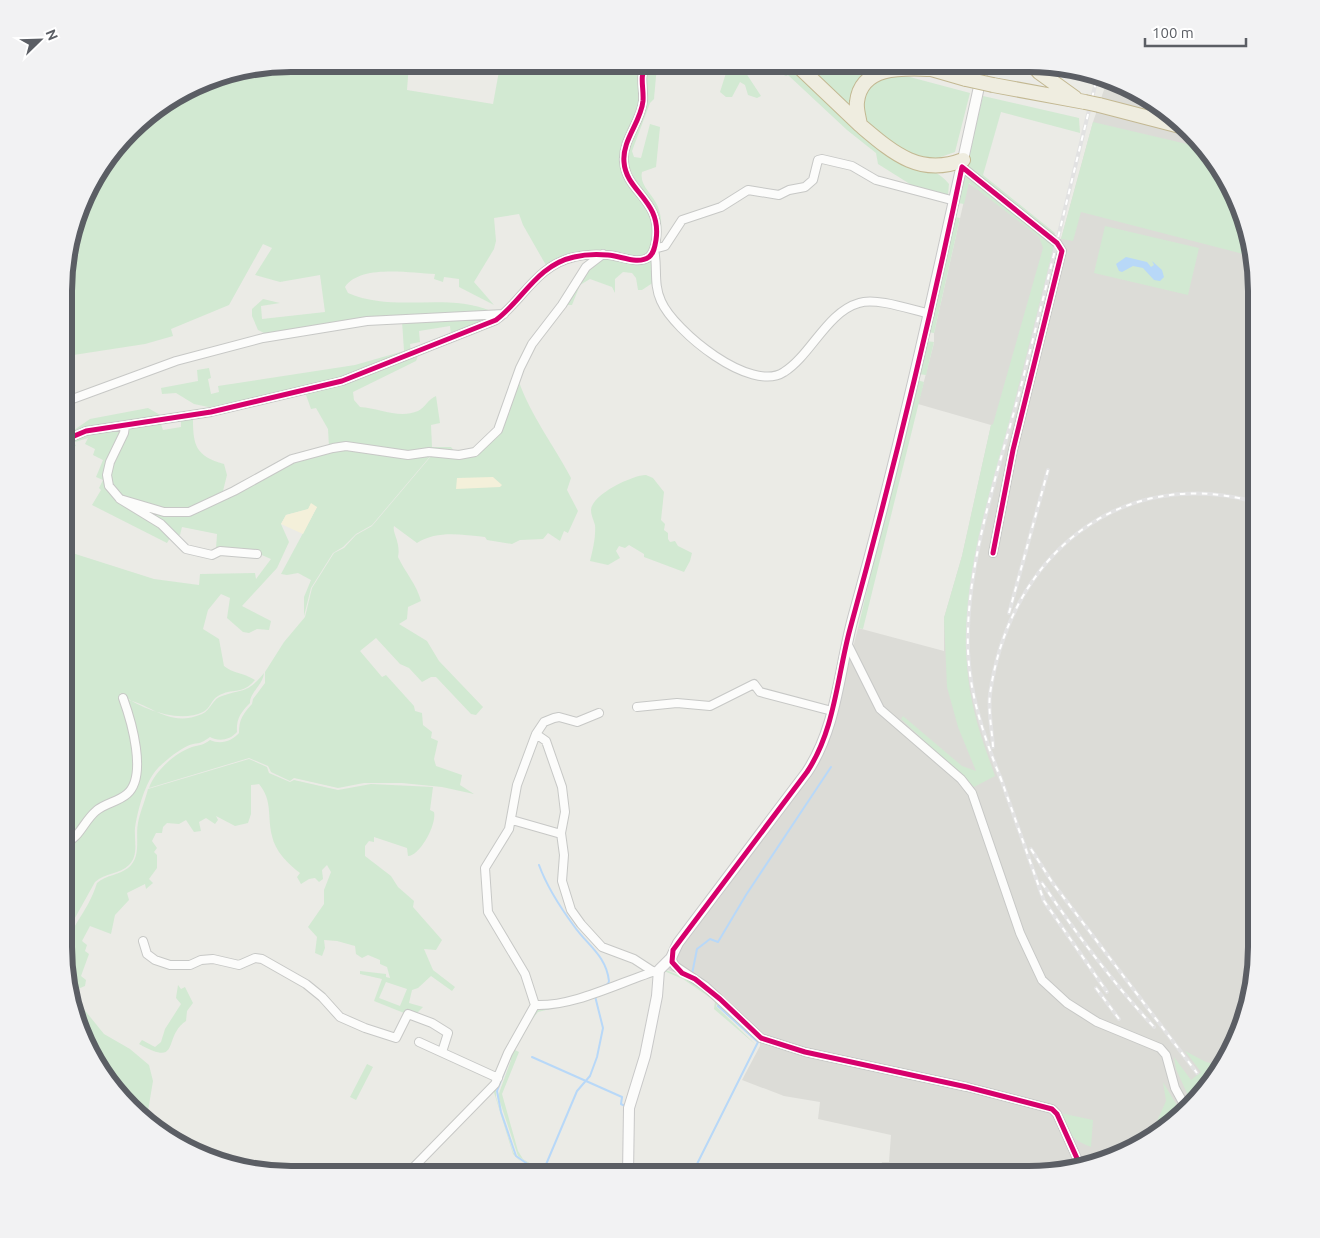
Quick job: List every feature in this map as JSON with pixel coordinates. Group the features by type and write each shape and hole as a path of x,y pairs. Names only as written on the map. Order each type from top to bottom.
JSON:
{"highway":[{"path":"804,72 885,146 912,162 945,165 963,163"},
{"path":"860,125 857,101 862,89 870,79 880,72"},
{"path":"941,72 993,85 1099,105 1168,123"},
{"path":"1040,73 1081,101"}],"street":[{"path":"643,72 641,79 643,100 624,153 624,165 629,177 648,202 654,214 657,233 654,249 657,291 665,309 675,324 711,355 745,372 772,377 784,372 802,356 834,319 856,304 876,302 930,314"},
{"path":"535,1005 551,1004 596,993 657,971 671,958 678,943 815,760 823,744 930,314 982,72"},
{"path":"72,437 86,431 126,426 236,406 342,381 463,334 504,314 520,294 558,264 574,257 603,254 640,261 649,257 654,249 664,246 682,220 721,207 748,190 779,195 805,187 813,180 818,160 852,166 876,180 955,201"},
{"path":"963,163 1056,243 1062,251 1013,450 993,553"},
{"path":"120,499 164,512 189,512 234,491 292,459 346,446 408,455 429,452 459,455 476,452 498,430 524,356 562,305 586,266 603,254"},
{"path":"72,399 176,361 263,338 367,321 504,314"},
{"path":"126,426 113,453 107,474 109,486 120,499 161,524 186,548 212,555 220,551 257,554"},
{"path":"847,643 880,708 961,780 972,793 1020,933 1042,980 1067,1004 1097,1022 1160,1048 1166,1055 1176,1088 1183,1101"},
{"path":"637,707 677,702 710,706 754,684 760,692 832,711"},
{"path":"72,840 97,810 128,793 135,781 137,773 134,738 129,714 123,698"},
{"path":"415,1166 488,1092 498,1078 508,1053 535,1005 525,974 488,912 485,868 512,820 517,785 536,734 544,722 559,717 577,722 599,713"},
{"path":"536,734 546,741 562,787 565,812 561,834 564,855 563,888 576,917 602,947 634,959 657,971"},
{"path":"512,820 561,834"},
{"path":"143,941 147,954 155,960 170,965 190,964 201,960 213,959 239,965 255,958 262,959 306,984 322,997 340,1017 365,1028 396,1038 408,1014 432,1023 448,1033 442,1052"},
{"path":"671,958 674,966 705,986 761,1038 769,1042 805,1052 967,1087 1052,1109 1057,1114 1078,1160"},
{"path":"628,1166 629,1108 647,1048 657,996 657,971"},
{"path":"419,1042 498,1078"}],"shaded area":[{"path":"1105,86 1126,95 1150,109 1173,127 1202,158 1225,194 1236,221 1246,263 1248,291 1248,947 1243,990 1231,1031 1211,1068 1202,1080 1173,1111 1150,1129 1126,1143 1099,1154 1057,1164 1029,1166 881,1166 882,1162 889,1162 891,1135 818,1119 820,1102 784,1096 742,1080 760,1046 760,1042 717,1003 718,1001 682,975 668,970 678,949 718,900 777,819 833,724 858,628 944,651 944,618 962,556 991,425 918,404 934,343 934,333 968,183 1061,239 1093,122"}],"green space":[{"path":"291,72 408,72 407,90 493,104 499,72 643,72 641,100 621,155 653,217 652,247 647,255 639,258 606,252 547,267 523,225 519,214 494,218 496,241 494,249 474,282 494,305 459,287 459,279 444,277 443,282 434,279 435,274 373,273 362,275 352,280 345,287 348,293 365,299 383,302 456,303 491,311 268,335 258,330 252,316 252,309 263,299 280,303 261,306 262,319 325,312 320,275 280,282 255,275 272,248 263,244 229,305 171,329 173,336 145,344 72,355 74,263 89,207 109,170 127,147 147,127 170,109 194,95 221,84 263,74"},
{"path":"646,72 658,72 654,99 650,103 632,151 634,157 641,158 650,124 660,127 656,167 642,172 642,177 644,186 656,202 660,212 660,247 657,247 658,223 655,206 634,178 627,162"},
{"path":"725,72 745,72 761,96 757,98 748,95 745,85 740,82 732,97 726,97 720,92 726,73"},
{"path":"777,72 800,72 884,153 927,168 942,177 949,184 948,195 913,186 878,164 876,153 847,130 788,75"},
{"path":"808,72 878,72 854,107 847,110"},
{"path":"891,72 970,93 955,152 935,159 901,153 865,124 861,103 867,88"},
{"path":"983,96 1079,118 1080,133 1001,112 983,175 1055,233 1054,237 966,167"},
{"path":"1093,122 1191,145 1211,170 1225,194 1236,221 1244,254 1081,212 1073,241 1061,239"},
{"path":"965,174 1054,246 977,550 970,589 966,648 969,687 977,724 995,776 974,787 901,719 903,716 962,766 976,771 958,727 947,687 944,618 962,556 991,425 993,424 1043,248 1039,237 969,183 964,204 958,203"},
{"path":"955,217 960,218 934,333 928,332"},
{"path":"1105,226 1199,248 1188,295 1094,273"},
{"path":"607,258 651,262 654,282 642,290 638,290 636,278 632,273 623,272 615,279 615,293 612,287 590,279 580,285 572,305 564,305 587,271 599,261"},
{"path":"493,317 451,335 450,326 419,331 420,342 410,344 411,352 360,372 213,408 194,404 176,393 162,394 161,388 198,381 197,370 209,368 211,378 208,379 211,394 219,392 218,386 355,365 404,351 402,321"},
{"path":"926,341 934,342 926,375 918,374"},
{"path":"419,353 416,361 353,392 354,400 360,407 404,414 418,411 436,396 440,423 431,425 432,447 451,447 455,452 412,453 329,447 328,429 316,408 311,409 305,392 362,377"},
{"path":"518,379 529,405 571,478 567,490 578,511 568,533 564,531 560,541 548,533 543,539 520,540 512,544 487,540 485,537 450,534 433,536 417,543 394,526 399,552 398,557 417,589 421,601 408,607 407,619 399,624 427,641 439,661 483,707 476,715 471,714 436,677 431,677 422,682 409,668 400,664 376,638 360,651 382,677 386,675 414,706 415,711 422,713 423,725 432,732 431,738 438,741 434,759 436,766 462,775 460,785 474,794 442,787 402,783 364,783 338,788 294,778 290,781 271,772 268,766 249,758 149,788 166,763 179,753 210,740 226,741 239,733 242,717 265,683 265,672 284,642 305,617 312,588 334,553 344,548 356,535 372,526 432,455 459,456 494,438"},
{"path":"917,380 924,382 863,629 858,628"},
{"path":"148,408 162,416 78,429 72,432 90,419"},
{"path":"181,419 193,419 195,443 198,449 207,457 224,464 227,475 222,495 190,510 163,509 119,494 110,479 112,462 130,429 161,424 163,430 181,427"},
{"path":"112,430 121,431 110,453 108,488 161,526 170,538 167,543 92,505 101,490 99,488 103,480 96,477 103,460 93,455 95,449 85,444 88,438 72,443 72,438 78,435"},
{"path":"72,443 76,445 72,452"},
{"path":"343,447 433,453 372,525 356,534 343,547 333,553 311,588 304,616 304,597 311,580 298,573 281,574 317,507 286,515 281,524 289,542 277,568 242,606 271,621 269,630 257,629 249,633 243,632 227,618 230,598 221,594 208,610 203,629 219,639 224,666 255,680 241,690 223,693 205,711 193,715 182,716 159,713 137,704 120,693 136,765 132,787 104,806 72,837 72,553 154,579 199,585 200,574 255,573 256,579 271,559 257,553 216,549 217,534 182,527 180,535 171,534 134,507 175,515 282,464"},
{"path":"646,475 653,478 664,492 661,520 665,524 664,530 668,533 668,539 670,542 675,541 678,546 692,553 684,572 644,557 644,554 629,545 625,548 619,546 616,551 620,558 608,565 590,561 595,534 591,510 593,504 614,486 632,478"},
{"path":"264,673 252,695 250,703 240,716 237,723 237,732 234,735 221,740 210,737 202,742 189,745 170,757 153,774 146,788 138,813 135,828 135,852 132,861 125,868 95,882 72,923 72,837 92,816 116,803 138,778 125,699 171,717 190,718 208,710 219,697 245,689"},
{"path":"249,759 267,767 269,773 290,782 294,780 338,790 371,784 433,787 430,810 434,812 433,824 427,839 418,851 408,856 407,848 374,837 374,842 369,841 365,846 365,856 391,876 398,887 414,901 413,907 442,940 436,950 424,949 433,970 455,987 452,991 431,976 418,988 412,990 409,1003 423,1007 416,1014 406,1009 404,1013 374,1001 382,979 360,974 360,971 386,974 386,977 390,978 387,967 380,964 380,960 368,955 362,958 356,954 355,946 337,941 324,940 325,948 322,956 315,953 317,937 308,927 324,904 324,890 331,872 327,865 322,870 323,879 319,882 315,878 301,884 297,877 300,873 291,866 276,847 271,829 268,803 259,784 251,785 251,814 248,823 235,826 216,816 218,820 215,824 206,818 199,822 201,831 194,832 186,820 179,824 167,823 163,827 162,833 156,833 152,841 157,848 154,852 157,855 157,868 149,879 153,883 146,889 145,884 127,893 129,900 115,915 111,934 90,926 82,941 87,945 85,951 89,954 81,976 86,980 85,986 77,989 74,975 72,931 91,898 97,883 128,868 132,864 137,853 137,829 148,789","holes":["386,982 407,989 400,1006 379,998"]},
{"path":"666,970 695,982 719,1001 716,1006 756,1045 714,1009 715,1001 683,979 664,971"},
{"path":"178,985 181,989 185,987 193,1003 187,1011 186,1021 179,1028 170,1048 161,1053 152,1051 139,1044 142,1040 155,1047 161,1042 165,1029 181,1004 176,998"},
{"path":"594,995 594,998 538,1012 530,1022 515,1050 519,1052 502,1094 518,1151 523,1159 534,1166 532,1166 518,1156 498,1096 511,1060 509,1059 496,1089 496,1097 513,1152 520,1161 513,1154 493,1089 514,1043 535,1008"},
{"path":"81,1005 104,1034 130,1049 149,1065 153,1081 148,1112 127,1091 109,1068 89,1031"},
{"path":"1185,1051 1213,1064 1188,1096 1176,1069 1174,1057 1191,1080 1201,1072"},
{"path":"367,1064 373,1067 356,1100 350,1097"},
{"path":"1163,1082 1178,1106 1158,1123 1157,1121 1166,1101"},
{"path":"1060,1113 1093,1120 1091,1147 1074,1138"}],"sand":[{"path":"493,477 502,485 500,487 456,489 457,478"},
{"path":"311,503 317,507 303,534 281,524 286,515 308,509"}],"water":[{"path":"1126,257 1147,262 1151,267 1154,265 1152,261 1162,270 1164,277 1160,281 1154,280 1143,268 1133,266 1122,272 1119,271 1116,264"}],"waterway":[{"path":"692,974 697,949 710,939 718,942 746,895 831,767"},
{"path":"539,865 559,904 604,964 609,981 608,984 600,988"},
{"path":"545,1166 577,1091 590,1076 597,1057 603,1028 595,996"},
{"path":"696,1166 758,1042 718,1006 720,1002"},
{"path":"532,1057 622,1097 621,1104 625,1106"},
{"path":"509,1060 497,1091 501,1112 516,1156 530,1166"}],"railway":[{"path":"1002,782 984,734 975,702 969,668 968,618 972,586 977,553 993,486 1030,351 1096,83"},
{"path":"1009,613 1048,470"},
{"path":"993,747 990,694 1001,645 1020,601 1046,563 1078,533 1116,510 1158,497 1205,494 1248,501"},
{"path":"1000,776 1044,901 1107,992"},
{"path":"1031,849 1052,882 1197,1073"},
{"path":"1042,883 1095,957 1154,1027"},
{"path":"1096,988 1119,1019"}],"cycle path":[{"path":"72,437 86,431 211,412 342,381 496,320 540,275 561,261 591,254 635,260 649,257 655,247 656,240 654,215 631,181 626,172 624,162 626,146 642,109 643,72"},
{"path":"993,553 1013,450 1062,251 1057,243 962,167 910,399 850,629 824,739 807,772 673,950 672,962 682,973 695,979 720,999 761,1038 805,1052 967,1087 1052,1109 1057,1114 1078,1160"}]}
